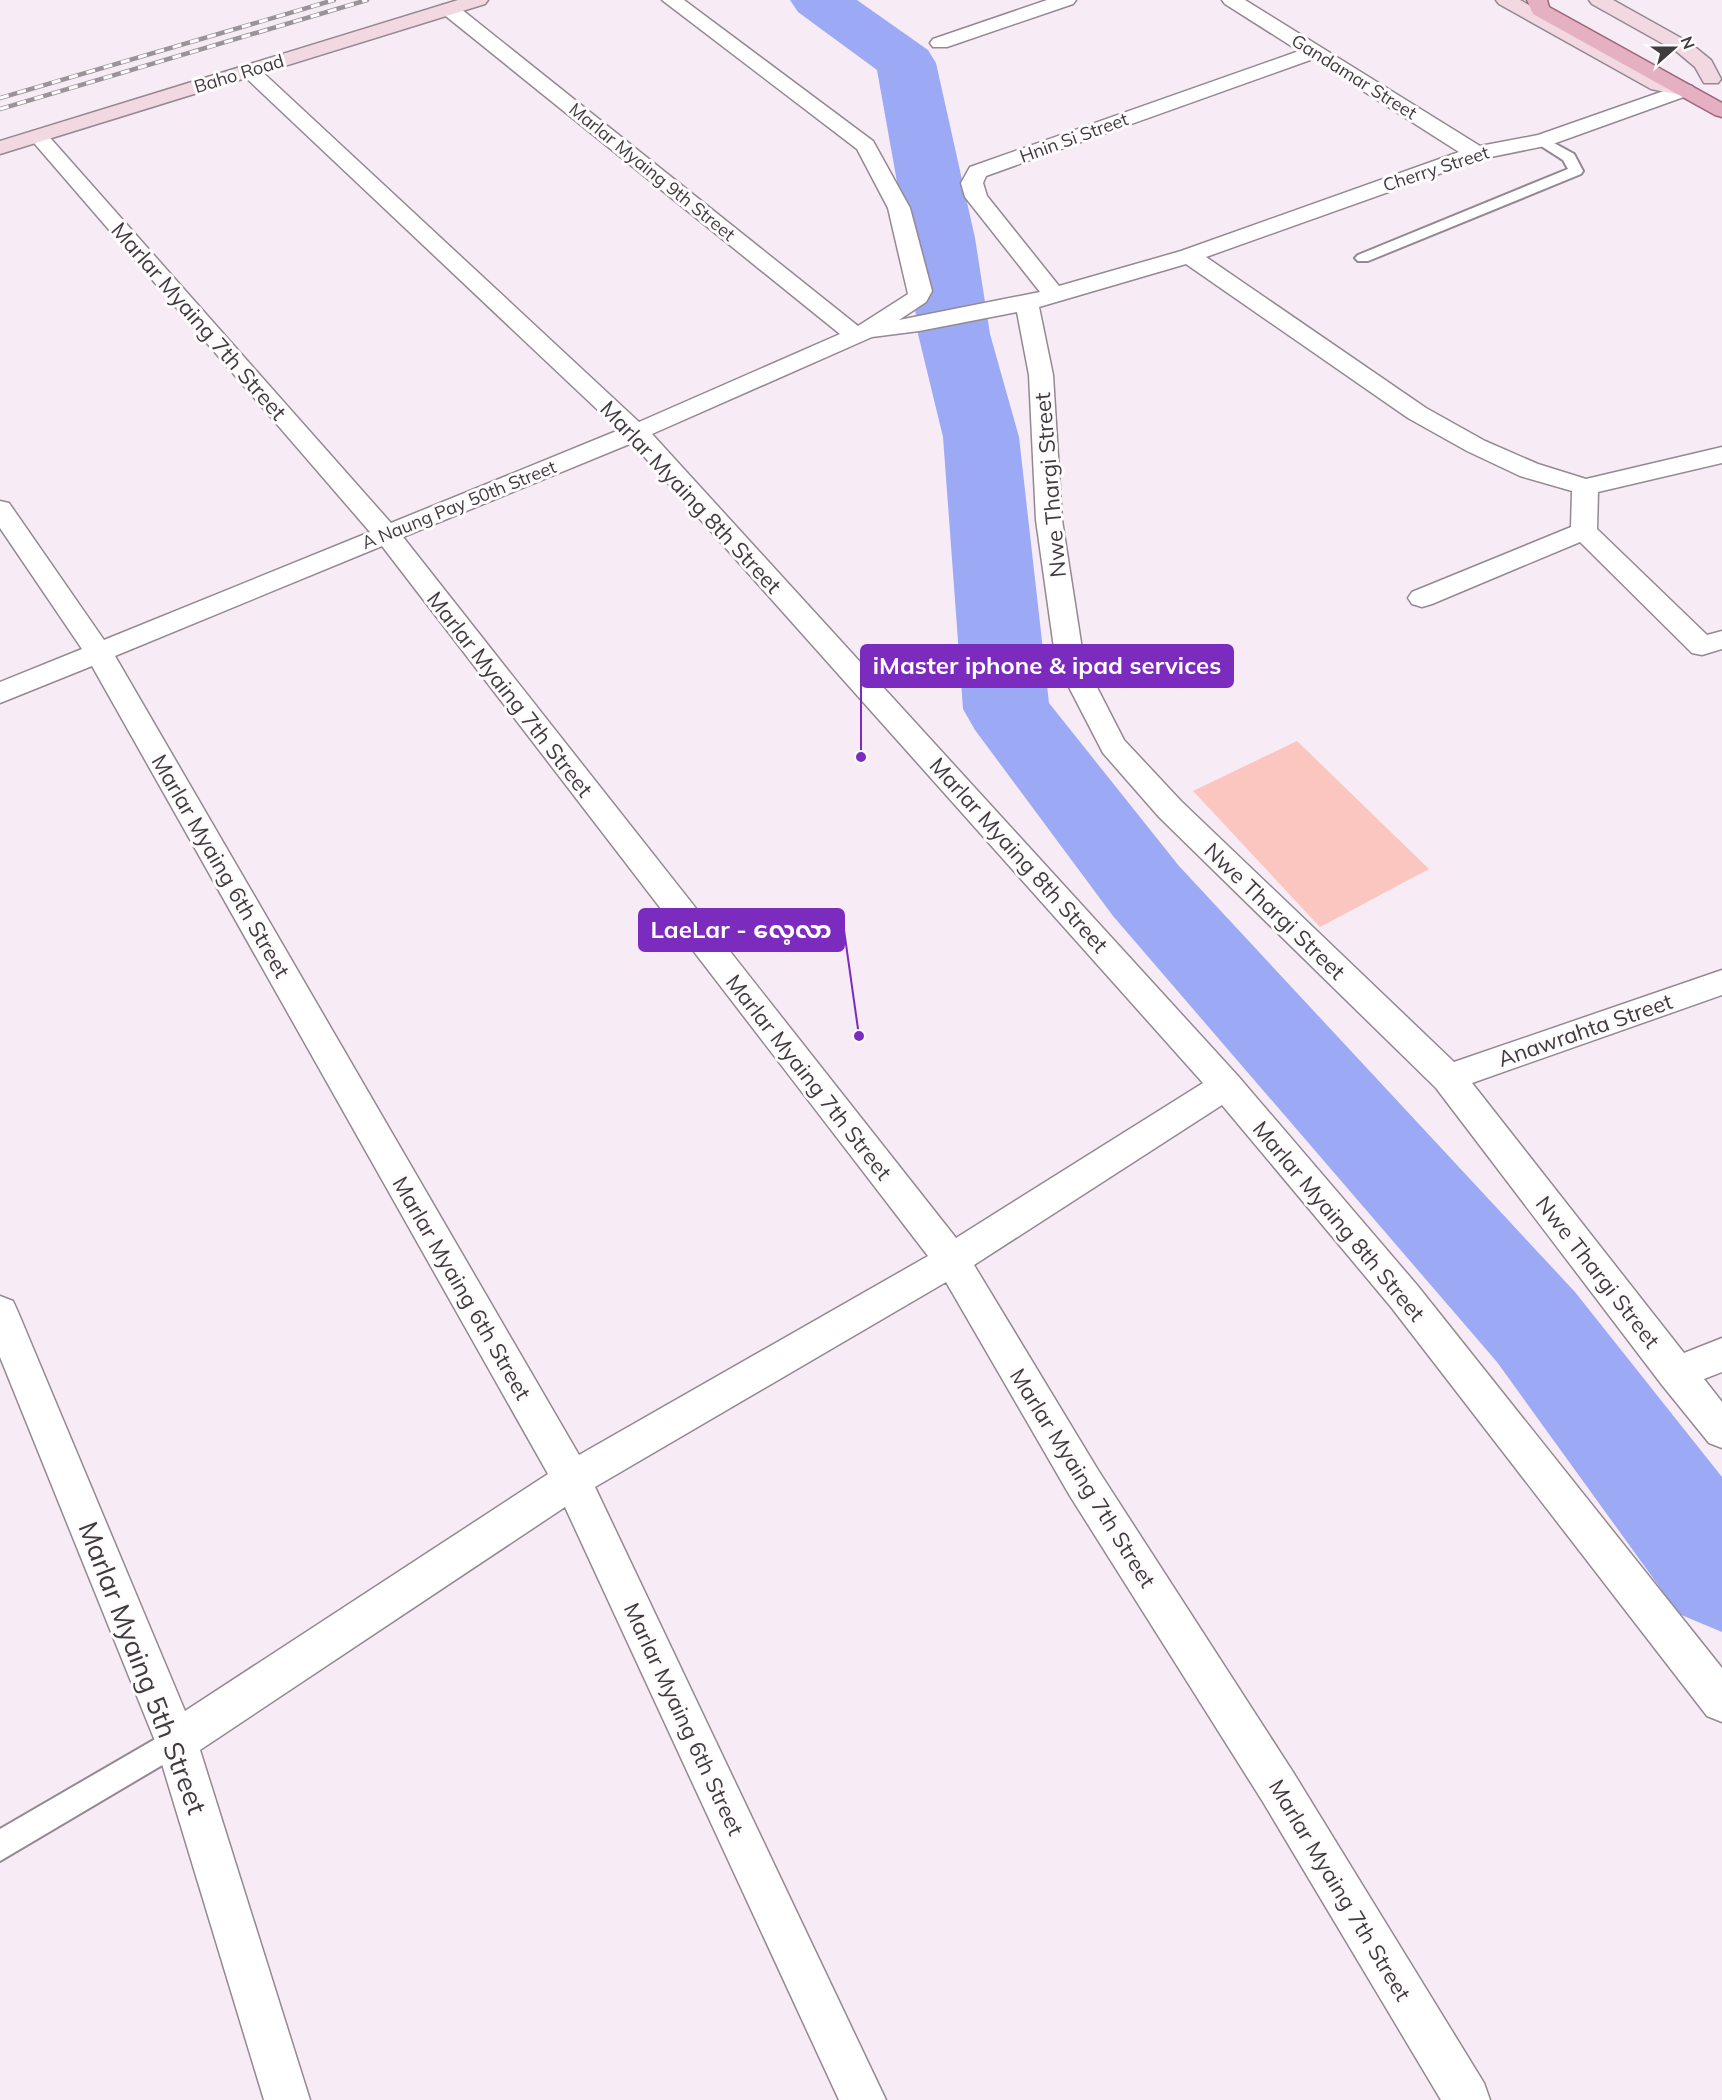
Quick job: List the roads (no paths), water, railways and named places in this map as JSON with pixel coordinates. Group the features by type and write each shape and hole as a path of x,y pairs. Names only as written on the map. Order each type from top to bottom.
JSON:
{"main road":[{"name":"Baho Road","path":"0,148 478,0"},
{"path":"1506,0 1658,85 1685,90"},
{"path":"1537,0 1540,10 1722,111"},
{"path":"1599,0 1683,47 1704,64 1718,80"},
{"path":"1578,7 1718,80"}],"street":[{"path":"672,0 866,145 899,208 920,291 918,297 861,333"},
{"path":"940,42 1066,0"},
{"name":"Gandamar Street","path":"1232,0 1476,153"},
{"name":"Marlar Myaing 9th Street","path":"449,9 861,333"},
{"name":"Hnin Si Street","path":"1054,295 976,197 972,183 978,172 1314,52"},
{"name":"Marlar Myaing 8th Street","path":"250,71 636,432 1080,922 1226,1086 1404,1296 1722,1701"},
{"name":"Cherry Street","path":"919,324 1027,303 1189,256 1476,153 1543,141 1685,90"},
{"name":"Marlar Myaing 7th Street","path":"38,136 386,534 952,1260 1084,1483 1278,1787 1467,2100"},
{"path":"1189,256 1417,413 1476,446 1530,470 1585,487 1722,455"},
{"name":"Nwe Thargi Street","path":"1027,303 1041,375 1049,520 1070,662 1113,746 1170,809 1448,1078 1722,1431"},
{"name":"A Naung Pay 50th Street","path":"0,693 636,432 861,333 919,324"},
{"path":"1585,487 1584,531 1702,646 1722,640"},
{"name":"Marlar Myaing 6th Street","path":"0,509 99,653 572,1480 863,2100"},
{"path":"1422,598 1584,531"},
{"name":"Anawrahta Street","path":"1448,1078 1722,982"},
{"path":"176,1741 572,1480 952,1260 1226,1086"},
{"name":"Marlar Myaing 5th Street","path":"0,1312 176,1741 287,2100"},
{"path":"1675,1373 1722,1355"}],"lane":[{"path":"1363,258 1576,171 1569,157 1543,141"},
{"path":"0,1846 176,1741"}],"waterway":[{"path":"819,0 906,63 941,238 954,334 981,437 1006,709 1146,891 1536,1327 1722,1573"}],"railway":[{"path":"0,98 334,0"},
{"path":"0,109 367,0"}],"place":[{"name":"iMaster iphone & ipad services","path":"861,757"},
{"name":"LaeLar - လေ့လာ","path":"859,1036"}]}
